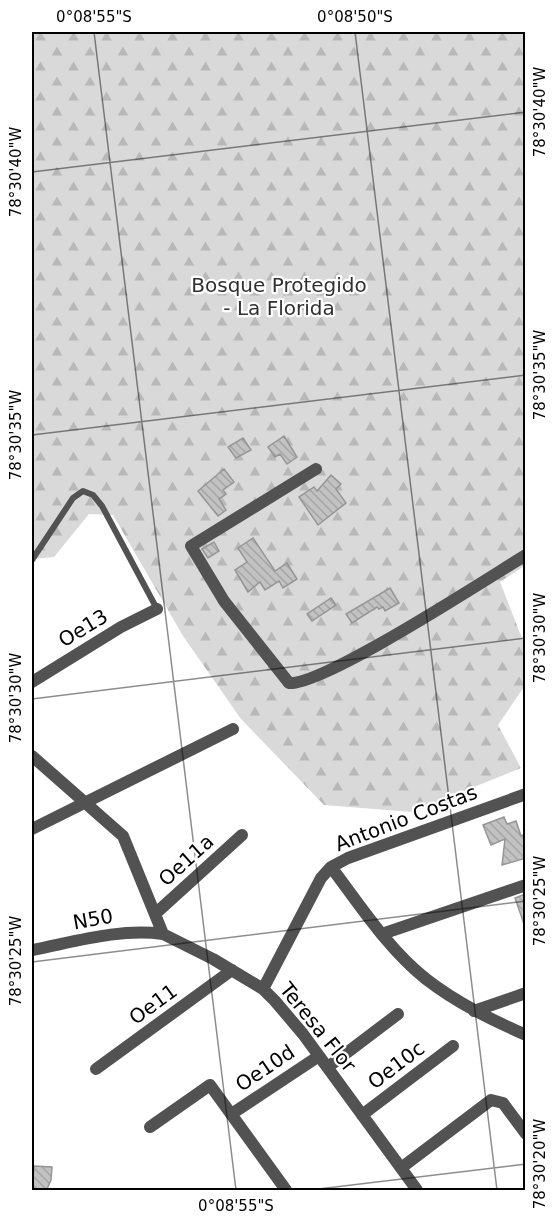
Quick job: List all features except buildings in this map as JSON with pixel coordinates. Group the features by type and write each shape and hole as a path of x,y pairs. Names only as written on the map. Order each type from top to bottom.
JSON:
{"street":[{"path":"316,469 191,546 224,601 289,683 298,684 331,669 448,605 525,555"},
{"name":"Oe13","path":"32,682 121,627 157,609"},
{"path":"32,829 233,729"},
{"path":"32,756 123,836 163,934"},
{"name":"Antonio Costas","path":"263,989 321,878 331,867 348,858 525,794"},
{"name":"Oe11a","path":"155,914 242,835"},
{"path":"331,867 382,934 424,978 474,1011 525,1035"},
{"path":"382,934 525,885"},
{"name":"N50","path":"32,950 133,932 163,934"},
{"name":"Teresa Flor","path":"163,934 263,989 290,1018 328,1067 417,1190"},
{"name":"Oe11","path":"96,1069 232,970"},
{"path":"474,1011 525,993"},
{"path":"328,1067 398,1014"},
{"name":"Oe10c","path":"362,1115 453,1046"},
{"name":"Oe10d","path":"233,1113 319,1056"},
{"path":"150,1127 210,1084 233,1113 286,1191"},
{"path":"401,1168 491,1100 503,1103 525,1134"}],"lane":[{"path":"32,560 73,498 83,491 93,495 102,506 157,609"}],"green space":[{"name":"Bosque Protegido - La Florida","path":"32,32 525,32 526,565 500,582 525,646 526,684 498,725 521,768 412,812 324,805 241,719 183,636 113,515 89,514 54,557 32,559"}]}
